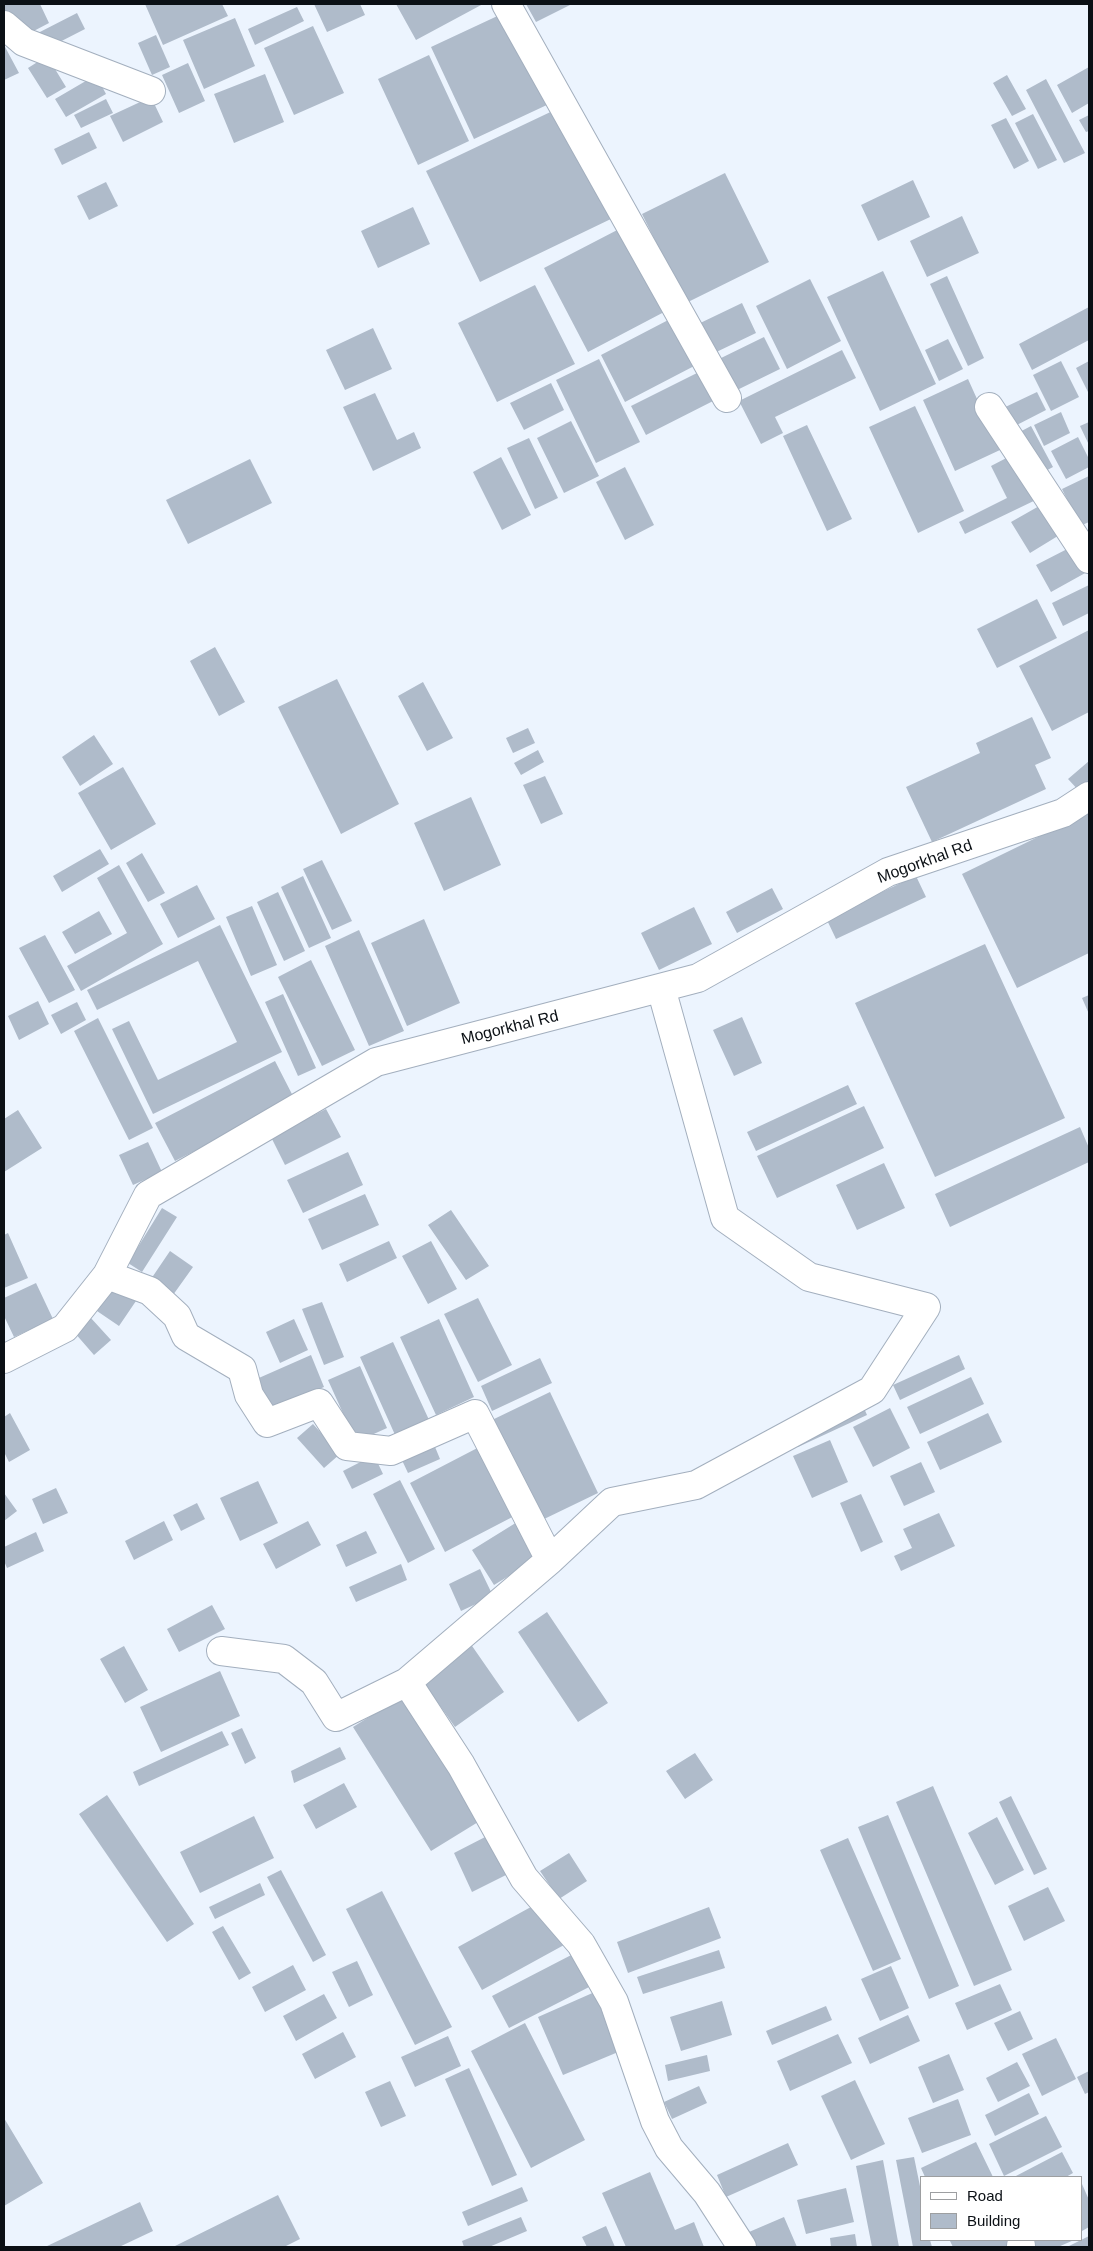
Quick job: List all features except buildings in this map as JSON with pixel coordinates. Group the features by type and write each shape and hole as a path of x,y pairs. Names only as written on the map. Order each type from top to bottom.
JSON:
{"street":[{"path":"506,4 727,398"},
{"path":"4,26 24,42 151,91"},
{"path":"989,407 1089,560"},
{"name":"Mogorkhal Rd","path":"4,1359 65,1328 106,1275 148,1196 376,1062 698,978 888,872 1063,813 1089,796"},
{"path":"221,1651 284,1659 314,1682 336,1717 407,1682 550,1560 612,1502 696,1485 872,1390 926,1306 809,1277 725,1218 661,988"},
{"path":"106,1275 150,1291 177,1316 186,1336 242,1369 249,1395 267,1423 319,1403 348,1446 391,1450 476,1414 550,1560"},
{"path":"407,1682 461,1765 524,1878 581,1944 614,2002 655,2121 666,2142 707,2193 742,2247"}]}
